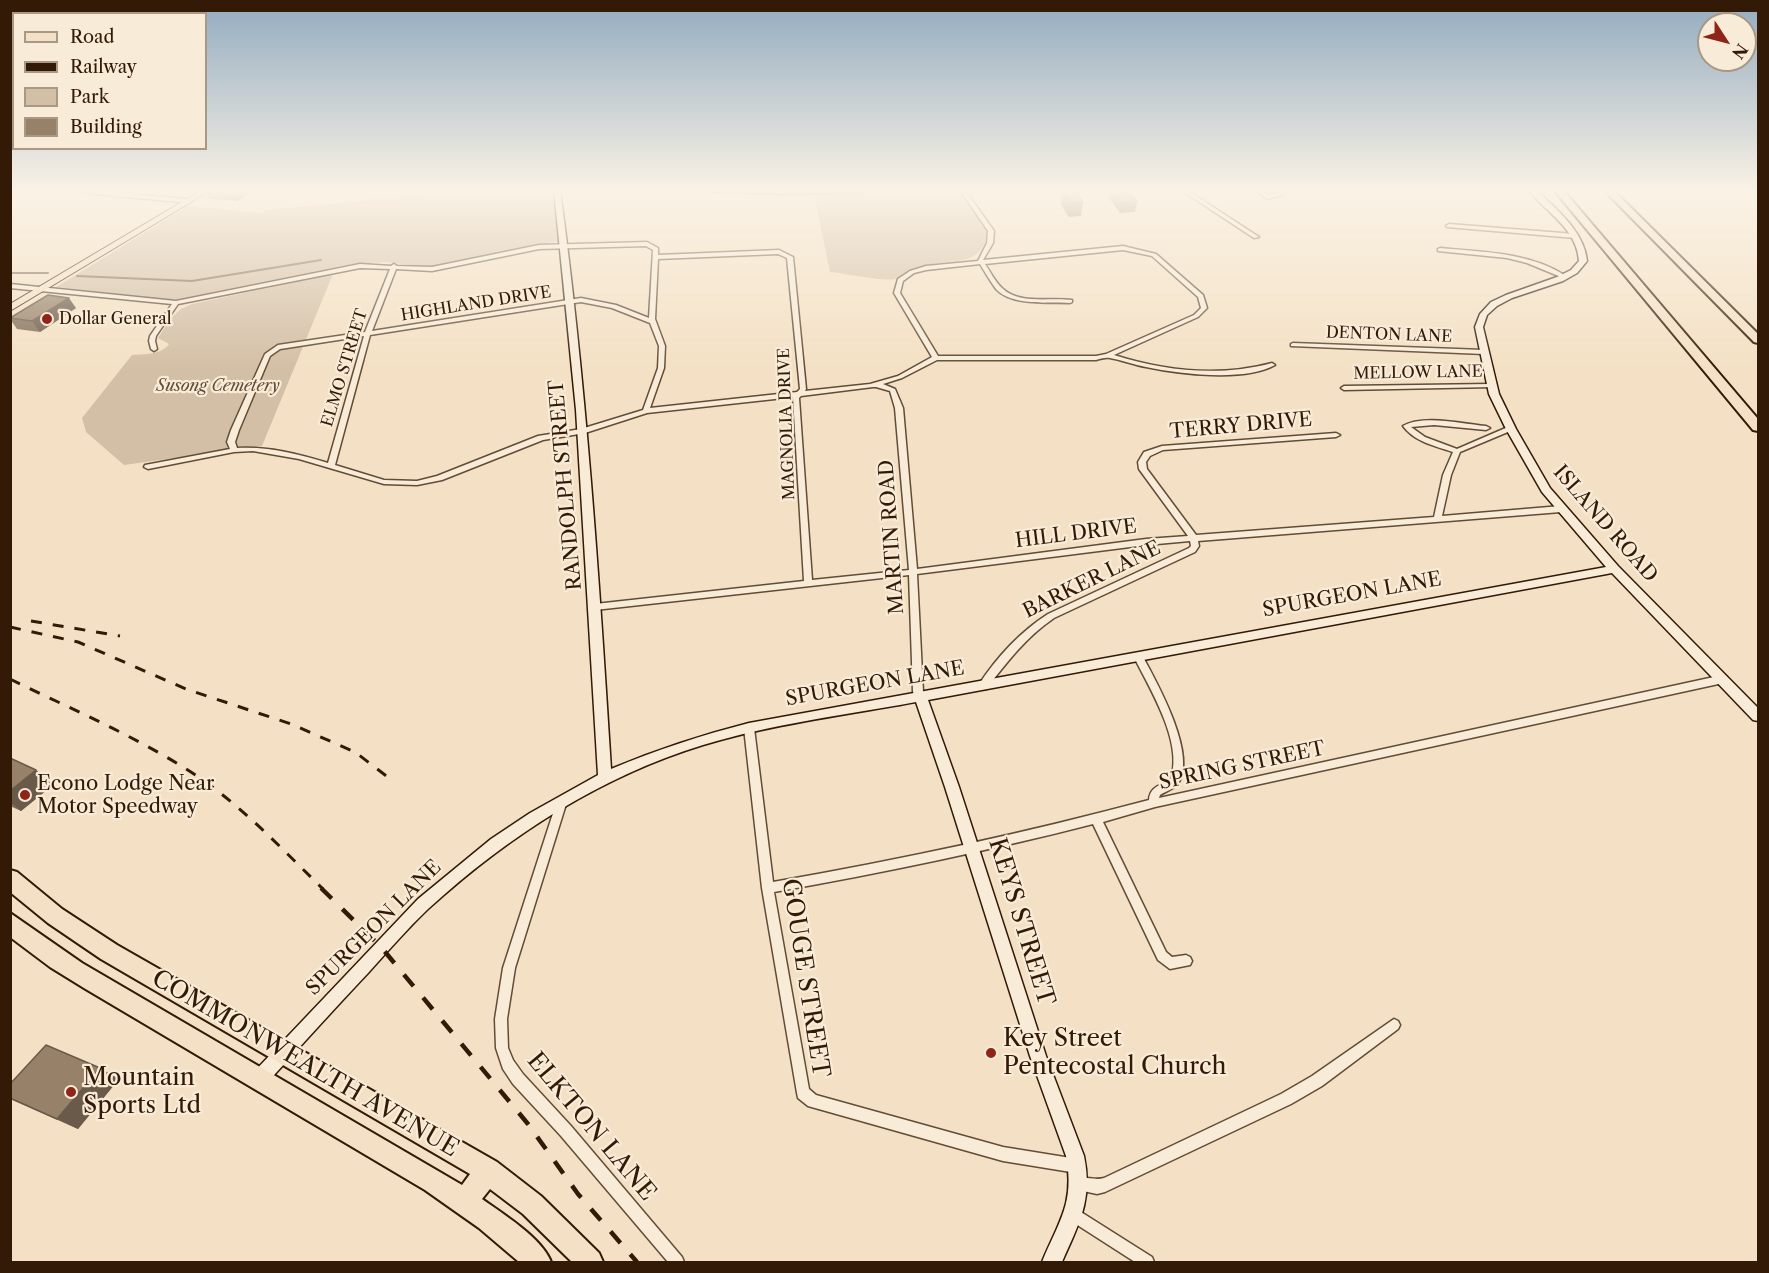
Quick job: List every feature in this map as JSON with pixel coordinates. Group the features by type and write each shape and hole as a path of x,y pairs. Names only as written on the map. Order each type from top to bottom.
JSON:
{"highway":[{"path":"1608,249 1758,427"},
{"path":"1667,249 1758,340"},
{"name":"COMMONWEALTH AVENUE","path":"13,884 55,916 109,952 488,1171 532,1205 590,1263"},
{"name":"COMMONWEALTH AVENUE","path":"10,923 52,957 465,1201 520,1245 538,1263"},
{"path":"465,1201 488,1171"}],"main road":[{"path":"10,309 37,289 102,249"},
{"path":"10,301 37,289"}],"street":[{"path":"388,279 422,269 461,264 523,249"},
{"name":"RANDOLPH STREET","path":"564,249 582,431 605,778"},
{"path":"646,411 661,368 662,346 653,322 656,249"},
{"path":"985,249 980,258 981,262 999,289 1010,296 1027,300 1070,301"},
{"path":"936,358 899,298 898,283 906,275 926,268 1104,249"},
{"path":"148,467 234,450 254,449 281,453 384,482 417,483 439,478 541,438 582,431 646,411 878,385 900,377 936,358 1085,360 1108,355 1196,316 1204,308 1202,297 1154,255 1132,249"},
{"name":"ISLAND ROAD","path":"1582,249 1583,261 1577,269 1497,303 1486,310 1479,323 1491,386 1511,429 1546,490 1561,509 1614,569 1758,716"},
{"path":"1440,250 1507,256 1563,276"},
{"name":"MAGNOLIA DRIVE","path":"656,256 779,252 789,255 793,276 802,389 796,398 808,583"},
{"path":"10,286 176,303 346,267 394,266 422,269"},
{"name":"ELMO STREET","path":"331,466 367,335 394,266"},
{"name":"HIGHLAND DRIVE","path":"234,450 231,442 235,430 267,355 279,347 587,300 602,303 653,322"},
{"path":"154,349 153,336 176,303"},
{"name":"DENTON LANE","path":"1293,345 1484,352"},
{"path":"1108,355 1127,361 1211,373 1244,373 1272,365"},
{"name":"MARTIN ROAD","path":"878,385 893,390 899,408 913,572 918,692 921,697"},
{"name":"MELLOW LANE","path":"1344,388 1491,386"},
{"path":"1486,428 1412,424 1407,426 1407,429 1422,438 1456,451 1511,429"},
{"name":"TERRY DRIVE","path":"1194,539 1143,469 1142,462 1148,454 1162,448 1336,435"},
{"path":"1437,519 1447,475 1456,451"},
{"name":"HILL DRIVE","path":"595,607 913,572 1146,542 1561,509"},
{"name":"BARKER LANE","path":"983,686 1018,640 1032,627 1050,616 1186,554 1195,546 1194,539"},
{"name":"SPURGEON LANE","path":"258,1080 421,905 496,843 562,801 605,778 668,750 749,728 1614,569"},
{"path":"1138,657 1160,700 1180,755 1177,778 1173,783 1156,792 1155,803"},
{"name":"SPRING STREET","path":"768,888 870,871 1096,819 1155,803 1723,679"},
{"name":"KEYS STREET","path":"921,697 946,765 1038,1057 1077,1166 1079,1184 1073,1214 1052,1263"},
{"name":"GOUGE STREET","path":"749,728 768,888 803,1093 808,1099 1003,1154 1077,1166"},
{"name":"ELKTON LANE","path":"562,801 509,968 501,1019 502,1048 508,1065 518,1079 566,1131 677,1263"},
{"path":"1096,819 1164,960 1170,963 1186,961"},
{"path":"1079,1184 1097,1187 1105,1185 1286,1099 1317,1081 1394,1025"},
{"path":"1073,1214 1148,1263"}],"green space":[{"path":"117,249 519,249 432,267 385,262 352,264 173,300 56,287"},
{"path":"825,249 981,249 972,257 924,266 890,280 830,272"},
{"name":"Susong Cemetery","path":"333,274 262,446 124,465 86,432 82,418 132,355 157,352 166,348 169,344 158,338 170,319 181,309 192,304"}],"building":[{"path":"48,295 69,298 32,321 10,318"},
{"path":"10,758 36,770 10,791"},
{"path":"46,1045 100,1068 57,1119 10,1098 10,1084"}],"waterway":[{"path":"77,276 192,281 321,260"},
{"path":"10,273 48,273"}],"railway":[{"path":"31,621 120,636"},
{"path":"10,627 78,642 186,689 291,724 355,752 389,778"},
{"path":"10,679 129,736 197,776 247,816 323,889"},
{"path":"321,888 381,947 528,1124 578,1194 637,1262"}],"place":[{"name":"Dollar General","path":"47,319"},
{"name":"Econo Lodge Near Motor Speedway","path":"25,795"},
{"name":"Key Street Pentecostal Church","path":"991,1053"},
{"name":"Mountain Sports Ltd","path":"71,1092"}]}
